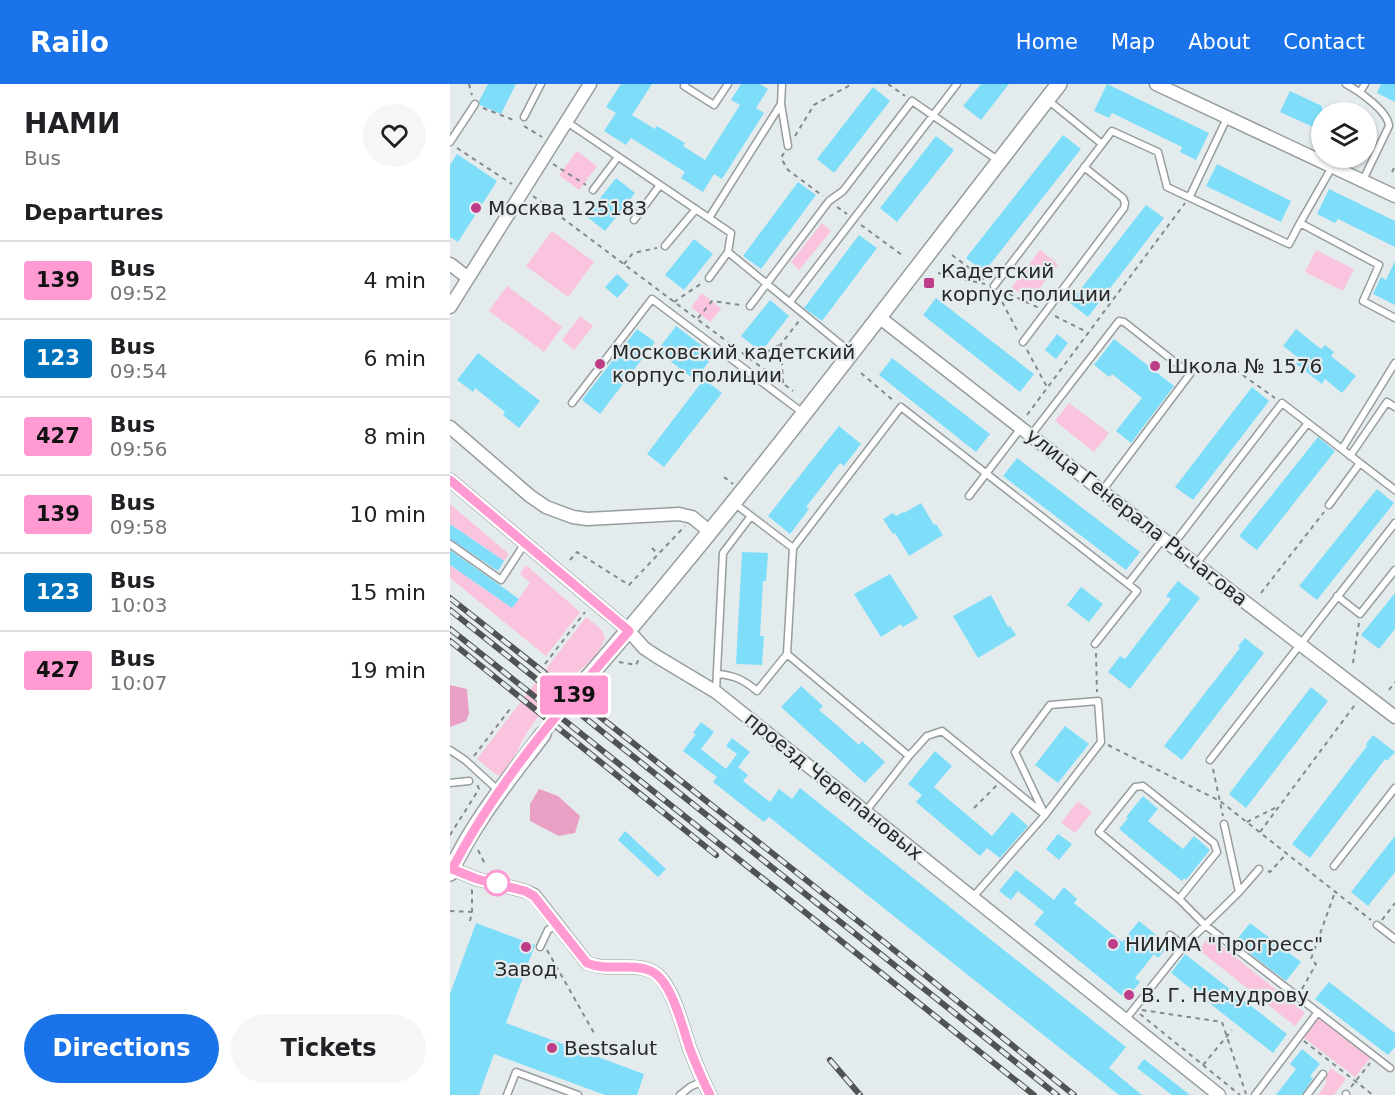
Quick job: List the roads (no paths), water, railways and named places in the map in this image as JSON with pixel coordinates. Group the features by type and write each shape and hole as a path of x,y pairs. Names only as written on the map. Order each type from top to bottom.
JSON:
{"street":[{"path":"450,307 590,84"},
{"path":"578,689 629,631 733,502 1059,84"},
{"path":"1156,84 1311,157"},
{"path":"1334,168 1395,196"},
{"path":"450,264 468,278"},
{"name":"улица Генерала Рычагова","path":"879,317 1395,717"},
{"path":"450,427 530,496 558,513 587,519 679,514 692,517 709,531"},
{"name":"проезд Черепановых","path":"450,480 629,631 644,648 716,692 1219,1095"},
{"path":"543,734 500,791 468,838 450,870 525,891 534,896 587,963 597,968 640,968 652,971 658,976 672,997 690,1051 710,1095"}],"lane":[{"path":"524,117 541,84"},
{"path":"685,84 684,86 714,105 728,84"},
{"path":"782,84 781,104 788,146"},
{"path":"790,302 957,84"},
{"path":"1346,84 1360,92 1386,115 1392,128 1362,181"},
{"path":"1360,92 1365,84"},
{"path":"1047,99 1102,144"},
{"path":"750,306 829,201 843,191 912,101 999,162"},
{"path":"450,143 475,104"},
{"path":"709,218 781,104"},
{"path":"1190,196 1227,118"},
{"path":"567,122 731,233 729,252 709,278"},
{"path":"994,286 1112,130 1158,152 1167,187 1289,244 1331,168"},
{"path":"593,190 618,157"},
{"path":"1023,342 1124,208 1123,198 1084,168"},
{"path":"634,220 660,185"},
{"path":"665,246 696,209"},
{"path":"1300,223 1379,265 1363,301 1395,318"},
{"path":"729,252 851,353"},
{"path":"572,403 652,299 803,413"},
{"path":"969,496 1119,321 1124,322 1191,374 1102,491"},
{"path":"1342,449 1395,363"},
{"path":"1350,456 1387,402 1395,407"},
{"path":"1128,584 1168,542 1282,403 1395,490"},
{"path":"717,674 742,679 757,690 787,654 794,548 901,408 1137,591 1095,644"},
{"path":"1196,564 1308,423"},
{"path":"1329,505 1360,463"},
{"path":"733,502 794,548"},
{"path":"716,692 723,553 751,516"},
{"path":"1210,760 1395,523"},
{"path":"450,544 501,580 525,543"},
{"path":"1337,596 1360,614 1395,570"},
{"path":"787,654 909,756"},
{"path":"973,897 1045,814 1101,742 1098,701 1050,705 1015,752 1045,814"},
{"path":"866,811 927,735 942,731 1045,814"},
{"path":"450,750 500,791"},
{"path":"450,783 469,780"},
{"path":"1179,899 1216,852 1214,843 1143,786 1134,787 1099,832 1179,899 1205,925 1390,1068"},
{"path":"1334,866 1395,788"},
{"path":"1224,824 1239,892"},
{"path":"1125,1020 1184,946 1239,892 1258,869"},
{"path":"540,947 549,930 557,924"},
{"path":"1377,925 1395,939"},
{"path":"1170,935 1184,946"},
{"path":"1255,1095 1318,1012"},
{"path":"507,1095 516,1072 578,1095"},
{"path":"1307,1095 1323,1074"},
{"path":"680,1095 703,1081"}],"tunnel":[{"path":"543,734 578,689"}],"railway":[{"path":"450,598 1074,1095"},
{"path":"450,610 1057,1095"},
{"path":"450,629 1034,1095"},
{"path":"450,641 716,855"},
{"path":"830,1060 860,1095"}],"place":[{"name":"Москва 125183","path":"476,208"},
{"name":"Кадетский корпус полиции","path":"929,283"},
{"name":"Московский кадетский корпус полиции","path":"600,364"},
{"name":"Школа № 1576","path":"1155,366"},
{"name":"НИИМА \"Прогресс\"","path":"1113,944"},
{"name":"Завод","path":"526,947"},
{"name":"В. Г. Немудрову","path":"1129,995"},
{"name":"Bestsalut","path":"552,1048"}]}
